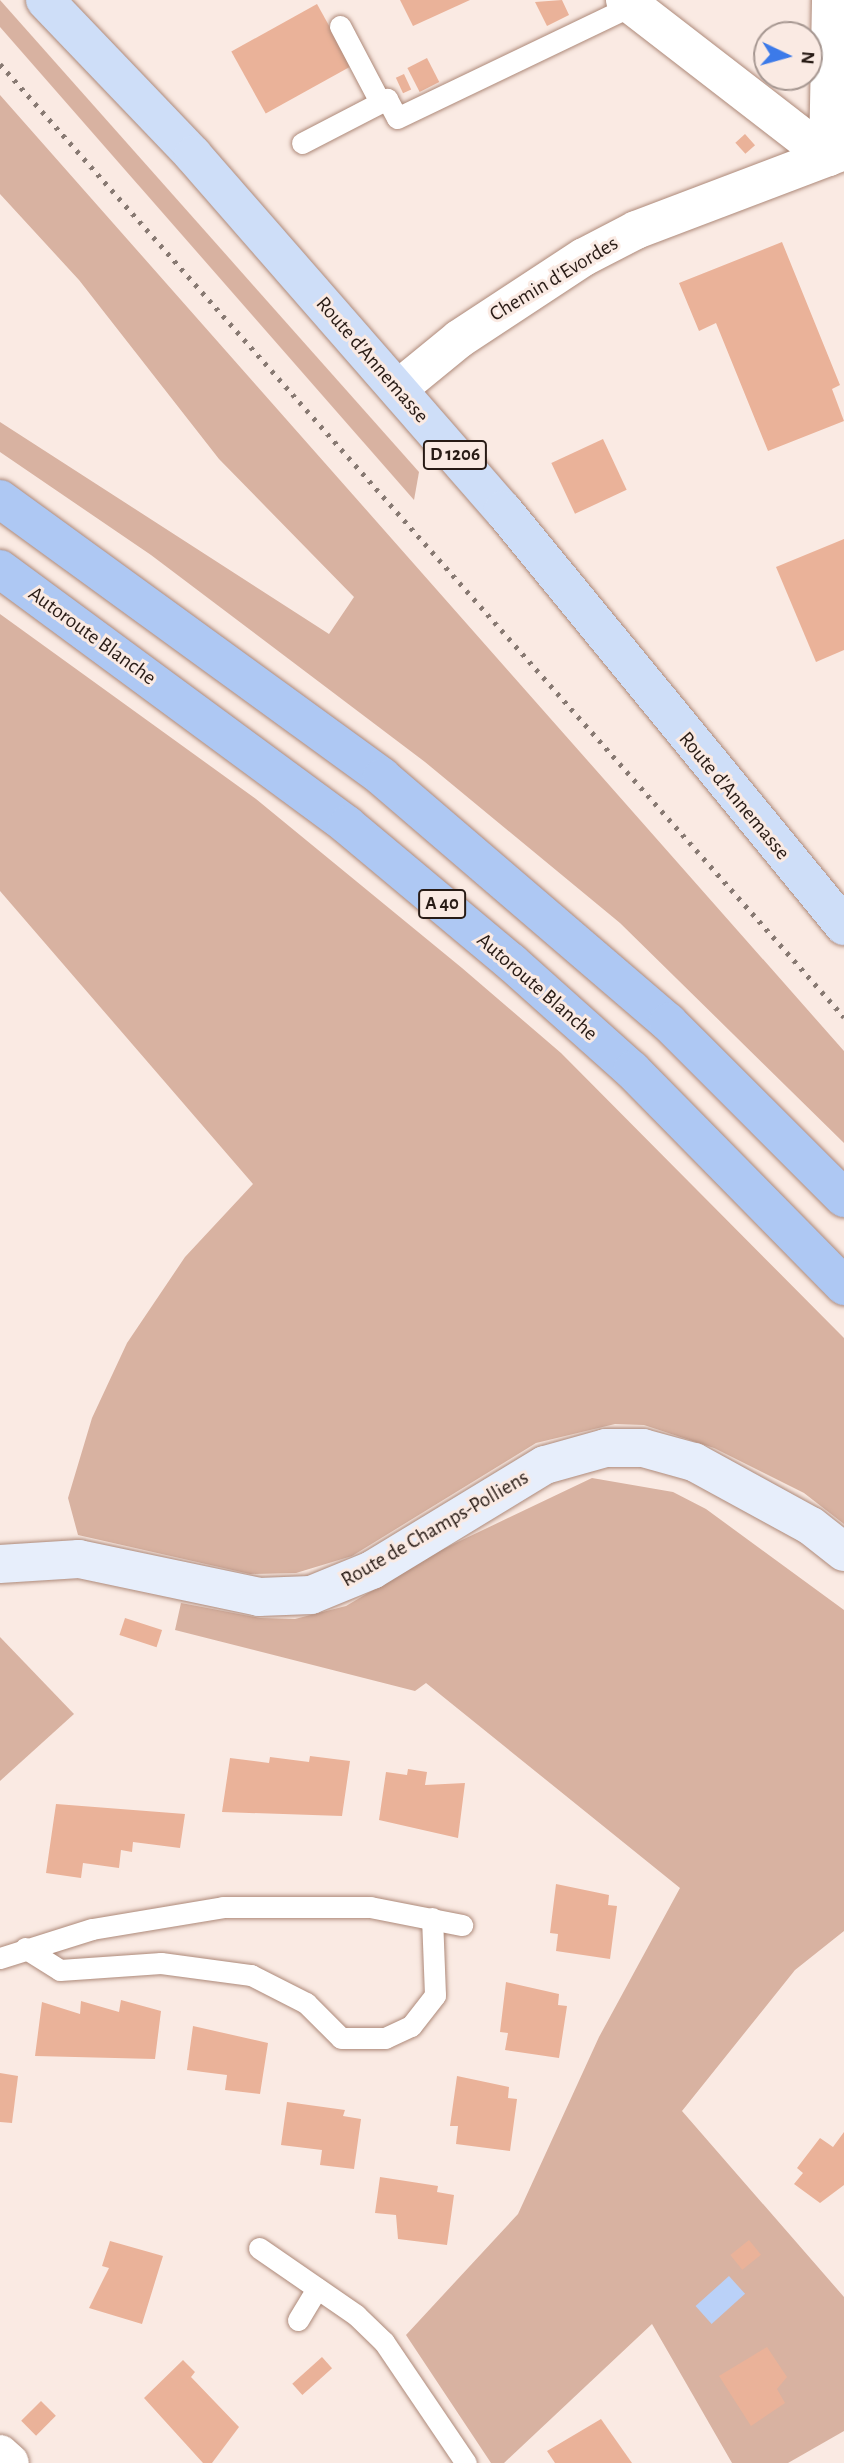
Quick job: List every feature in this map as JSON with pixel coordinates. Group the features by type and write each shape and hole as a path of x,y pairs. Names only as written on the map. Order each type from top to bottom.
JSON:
{"highway":[{"name":"A 40","path":"0,499 226,658 414,803 667,1022 844,1198"},
{"name":"Autoroute Blanche","path":"0,569 347,825 511,962 632,1070 844,1286"}],"main road":[{"name":"Route d'Annemasse","path":"46,0 193,155 398,389 844,926"}],"street":[{"path":"831,0 836,154"},
{"path":"628,3 836,154"},
{"name":"Chemin d'Evordes","path":"398,389 459,339 584,257 836,154"},
{"name":"Route de Champs-Polliens","path":"0,1564 79,1559 248,1596 311,1595 372,1570 568,1455 627,1447 694,1462 811,1526 844,1552"},
{"path":"0,2454 10,2463"}],"lane":[{"path":"302,143 387,99 397,118 628,3"},
{"path":"340,26 380,103"},
{"path":"0,1958 25,1948 132,1920 223,1908 370,1907 462,1924"},
{"path":"25,1948 60,1970 161,1963 237,1972 292,1993 341,2038 385,2038 411,2026 432,2003 438,1969 432,1918"},
{"path":"260,2248 317,2288 384,2343 466,2463"},
{"path":"298,2320 317,2288"}],"shaded area":[{"path":"0,0 419,472 414,500 0,27"},
{"path":"0,95 844,1051 844,1143 620,923 425,762 151,555 0,452 0,422 329,634 354,597 219,459 79,280 0,194"},
{"path":"0,614 256,799 462,968 561,1053 844,1338 844,1524 804,1493 714,1448 644,1425 615,1424 536,1443 352,1556 296,1573 250,1574 78,1535 68,1498 92,1418 127,1343 185,1257 253,1184 0,891"},
{"path":"592,1478 673,1492 706,1509 844,1610 844,1931 795,1970 682,2111 844,2297 844,2431 788,2463 732,2463 652,2324 504,2463 491,2463 406,2335 518,2214 599,2037 680,1888 426,1683 415,1691 175,1630 181,1603 260,1618 295,1619 346,1606 441,1550"},
{"path":"0,1637 74,1714 0,1781"}],"water":[{"path":"729,2276 745,2294 712,2324 696,2306"}],"building":[{"path":"400,0 470,0 413,26"},
{"path":"562,0 569,15 547,26 535,2"},
{"path":"317,4 351,66 266,114 231,52"},
{"path":"427,58 439,82 420,92 407,68"},
{"path":"404,74 411,89 403,93 396,78"},
{"path":"745,134 755,145 745,154 735,143"},
{"path":"782,242 840,385 832,389 844,421 768,451 716,323 699,331 679,283"},
{"path":"603,439 627,490 575,514 551,463"},
{"path":"844,539 844,650 816,662 776,567"},
{"path":"125,1618 162,1630 157,1647 119,1635"},
{"path":"310,1756 350,1761 342,1816 222,1812 230,1758 269,1763 270,1757 309,1762"},
{"path":"408,1769 427,1772 425,1785 465,1783 458,1838 379,1820 386,1772 407,1775"},
{"path":"56,1804 185,1814 180,1848 133,1842 132,1852 121,1850 119,1868 83,1863 81,1878 46,1873"},
{"path":"556,1884 609,1895 608,1905 617,1906 610,1959 556,1951 558,1934 550,1933"},
{"path":"506,1982 559,1994 558,2005 567,2006 559,2058 505,2050 508,2033 500,2032"},
{"path":"121,2000 161,2011 155,2059 35,2056 42,2002 80,2014 81,2001 119,2012"},
{"path":"193,2026 268,2043 260,2094 225,2090 227,2075 187,2070"},
{"path":"0,2073 18,2076 12,2123 0,2122"},
{"path":"457,2076 509,2087 508,2098 517,2099 510,2151 456,2144 458,2126 450,2126"},
{"path":"287,2102 345,2110 343,2116 361,2119 354,2169 320,2165 322,2150 281,2145"},
{"path":"844,2132 844,2185 820,2203 794,2184 803,2173 797,2168 820,2138 833,2147"},
{"path":"380,2177 438,2186 437,2192 454,2195 447,2245 398,2239 396,2215 375,2213"},
{"path":"749,2240 761,2255 742,2270 730,2255"},
{"path":"110,2241 163,2256 142,2324 89,2308 109,2268 102,2266"},
{"path":"767,2347 787,2377 777,2389 785,2403 751,2426 719,2376"},
{"path":"322,2357 332,2368 302,2395 292,2384"},
{"path":"183,2360 195,2372 191,2377 239,2427 212,2463 203,2463 144,2398"},
{"path":"41,2401 56,2416 36,2436 21,2421"},
{"path":"601,2419 632,2463 555,2463 547,2451"}],"railway":[{"path":"0,64 844,1017"}]}
